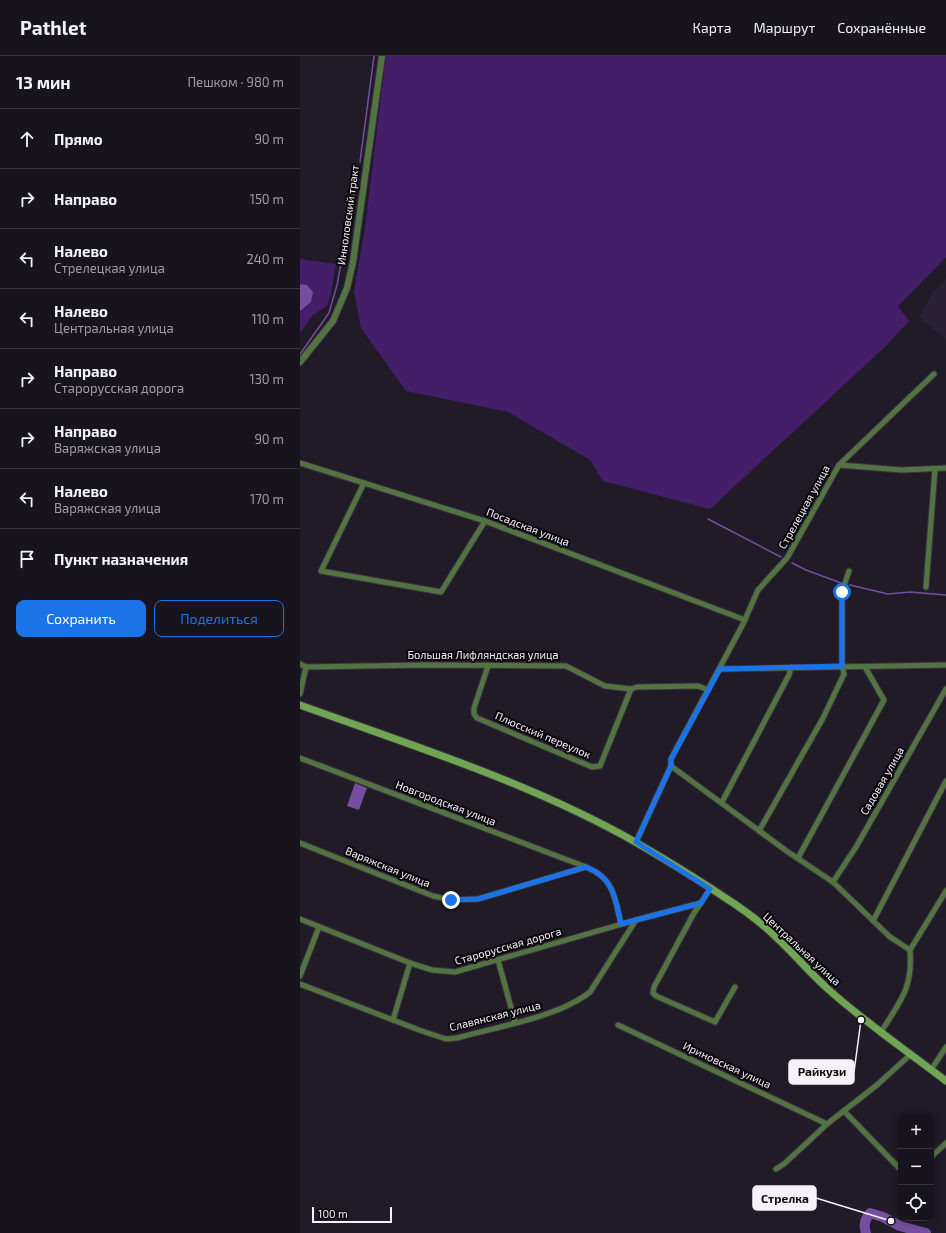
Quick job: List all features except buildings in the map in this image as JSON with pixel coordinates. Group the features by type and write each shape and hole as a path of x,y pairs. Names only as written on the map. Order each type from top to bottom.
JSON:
{"main road":[{"name":"Центральная улица","path":"300,705 509,782 576,812 636,842 751,917 777,938 827,988 881,1032 946,1080"}],"street":[{"name":"Инноловский тракт","path":"300,362 333,321 347,288 353,262 382,56"},
{"name":"Стрелецкая улица","path":"636,842 671,766 671,759 720,669 745,620 758,590 787,558 838,465 934,374"},
{"name":"Посадская улица","path":"300,463 485,521 745,620"},
{"path":"838,465 902,470 946,468"},
{"path":"926,586 935,469"},
{"path":"364,483 321,571 441,592 485,521"},
{"path":"759,831 823,718 844,674 842,666 842,592 849,571"},
{"name":"Большая Лифляндская улица","path":"300,664 306,667 566,666 604,686 631,689 698,686 708,690"},
{"path":"720,669 946,665"},
{"name":"Плюсский переулок","path":"488,666 474,708 474,714 477,718 592,767 600,766 631,689"},
{"path":"300,694 306,667"},
{"path":"722,802 789,675 791,667"},
{"path":"798,858 884,700 865,667"},
{"name":"Садовая улица","path":"833,882 856,847 946,689"},
{"name":"Новгородская улица","path":"300,758 586,867"},
{"path":"671,766 722,802 759,831 833,882 890,936 910,950"},
{"path":"873,920 946,781"},
{"name":"Варяжская улица","path":"300,843 433,896 451,900 478,899 586,867"},
{"path":"586,867 602,876 609,884 613,891 621,924"},
{"path":"710,889 654,987 653,993 656,996 677,1006 715,1022 735,987"},
{"path":"881,1032 906,990 910,978 910,950 946,891"},
{"name":"Старорусская дорога","path":"300,919 410,963 432,970 455,972 621,924 701,903"},
{"name":"Славянская улица","path":"300,984 446,1039 457,1038 560,1010 579,1001 590,992 636,920"},
{"path":"300,976 319,927"},
{"path":"498,960 515,1022"},
{"path":"393,1020 410,963"},
{"name":"Ириновская улица","path":"618,1024 827,1124"},
{"path":"931,1070 946,1047"},
{"path":"776,1169 784,1164 827,1124 877,1085 911,1054"},
{"path":"844,1111 898,1167"},
{"path":"934,1154 946,1143"}],"shaded area":[{"path":"386,56 946,56 946,257 898,306 909,321 885,347 710,509 603,481 590,460 508,412 406,391 361,328 354,291 365,228"},
{"path":"300,259 336,264 331,294 327,306 313,315 300,333 300,311 313,292 307,285 300,284"},
{"path":"946,279 946,339 919,318 934,291"},
{"path":"300,284 307,285 313,292 311,302 300,311"},
{"path":"355,783 367,788 359,810 347,806"}],"waterway":[{"path":"360,162 374,56"},
{"path":"300,354 329,313 337,285 358,173"},
{"path":"708,519 781,557"},
{"path":"792,563 841,583"},
{"path":"850,585 888,594 910,592 946,595"},
{"path":"866,1233 865,1222 870,1213 883,1217 900,1226 926,1233"}],"place":[{"name":"Райкузи","path":"861,1020"},
{"name":"Стрелка","path":"891,1221"}],"route":[{"path":"451,900 464,901 478,899 586,867 594,870 609,884 613,891 621,924 701,903 710,889 636,842 671,766 671,759 720,669 842,666 842,592"}]}
